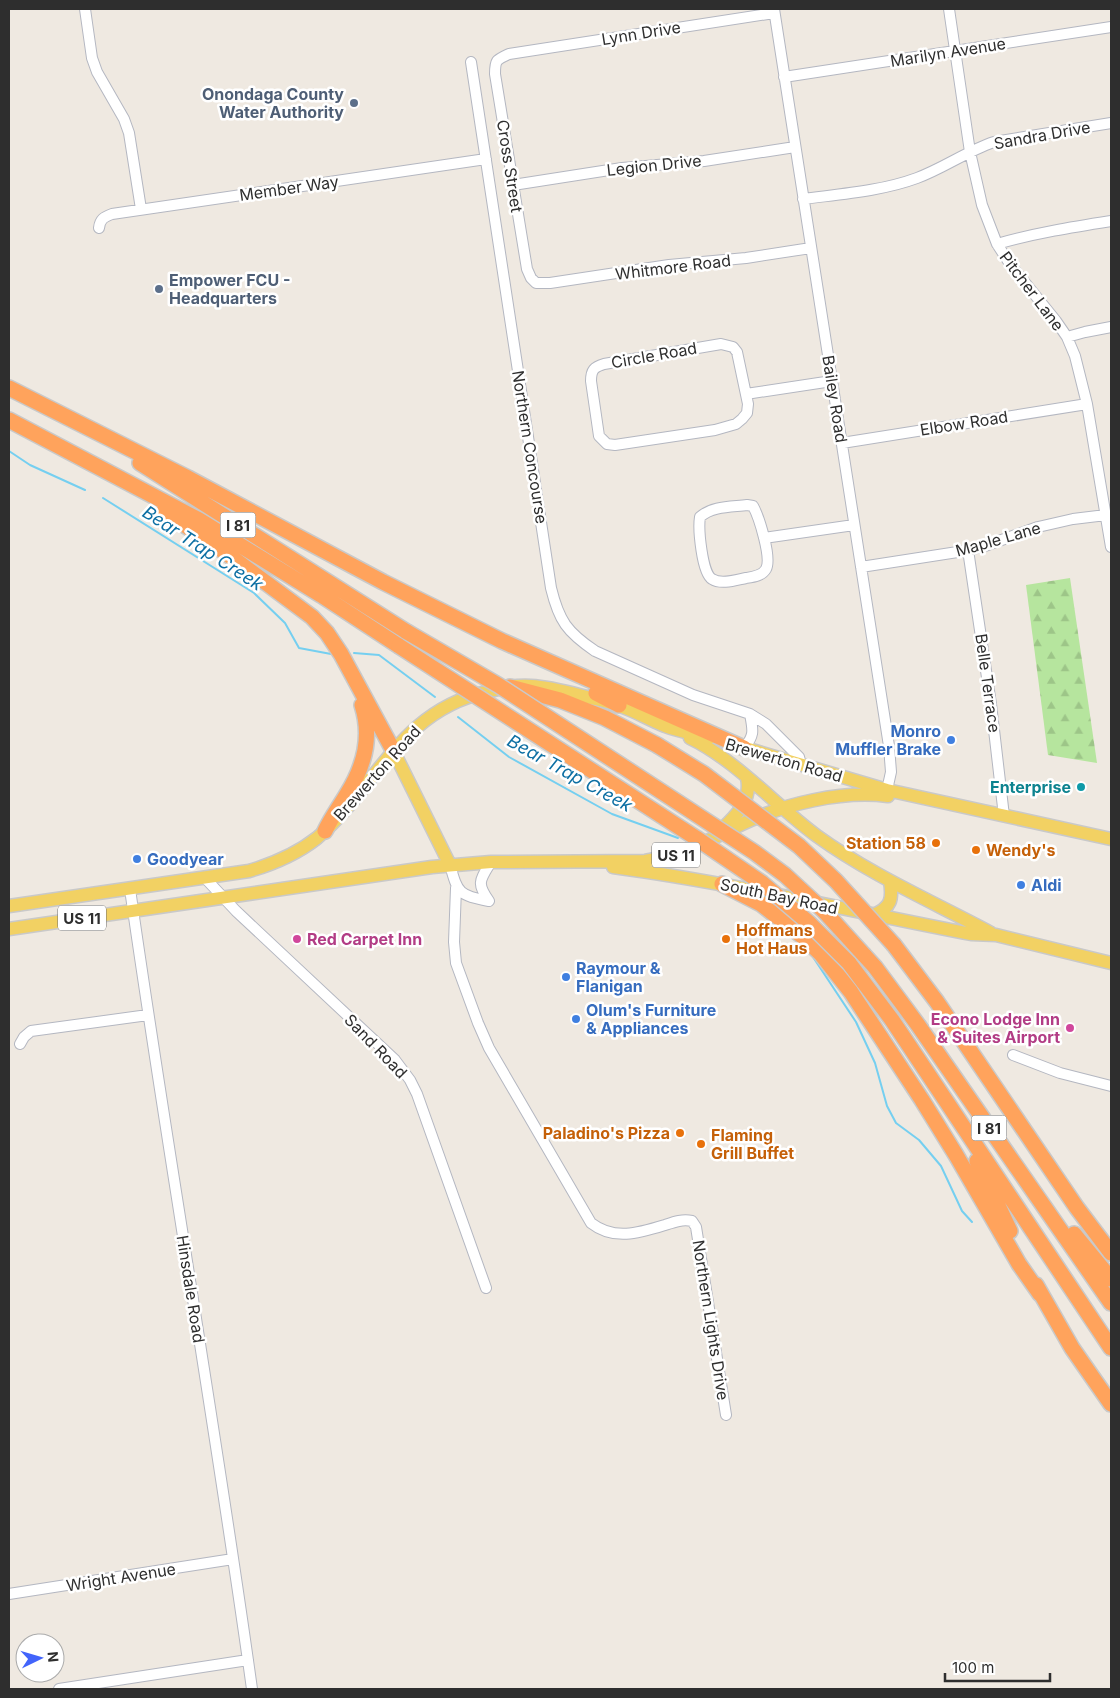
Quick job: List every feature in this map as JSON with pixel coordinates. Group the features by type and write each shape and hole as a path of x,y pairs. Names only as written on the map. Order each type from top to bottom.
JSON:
{"highway":[{"name":"I 81","path":"9,388 69,417 408,632 498,685 754,852 785,875 824,910 875,967 918,1025 1111,1302"},
{"path":"69,417 383,582 502,641 619,705"},
{"name":"I 81","path":"9,420 199,520 321,595 696,838 762,883 809,923 848,962 892,1020 1111,1348"},
{"path":"96,466 226,553 306,612 327,633 393,750"},
{"path":"502,641 744,748"},
{"path":"325,831 359,771 367,738 366,718 352,675"},
{"path":"510,687 560,700 605,718 657,745 704,774 799,846 836,881 894,945 937,1002 1077,1208 1111,1253"},
{"path":"722,884 761,904 802,936 821,954 852,992 956,1155 1019,1264 1040,1294 1072,1348 1111,1404"},
{"path":"957,1117 1040,1294"},
{"path":"1013,1161 1111,1279"}],"main road":[{"name":"Brewerton Road","path":"9,906 205,878 249,870 280,860 304,847 325,831 347,808 393,750 420,723 455,702 480,693 510,687 530,686 560,690 619,705 666,726 801,765 881,792 1111,839"},
{"name":"South Bay Road","path":"666,726 696,740 729,762 816,835 838,850 890,881 996,935"},
{"path":"393,750 450,865"},
{"path":"713,838 740,812 746,800 749,786 747,778"},
{"name":"Brewerton Road","path":"9,929 334,880 450,865 490,862 645,861 666,858 744,823 783,808 832,797 881,792"},
{"name":"South Bay Road","path":"560,861 667,874 971,934 996,935 1111,964"},
{"path":"874,915 889,904 892,896 890,881"}],"street":[{"path":"85,9 92,58 97,72 124,119 129,133 141,209"},
{"name":"Pitcher Lane","path":"949,9 970,152 982,205 998,244 1017,274 1056,320 1067,338 1080,374 1087,404 1108,522"},
{"name":"Lynn Drive","path":"509,54 774,11"},
{"name":"Bailey Road","path":"774,11 889,746 891,772 881,792"},
{"name":"Marilyn Avenue","path":"784,77 1111,27"},
{"name":"Cross Street","path":"509,54 496,60 495,74 527,269 531,278 536,283"},
{"name":"Northern Concourse","path":"471,62 551,588 556,609 566,627 595,651 693,695 750,714 766,724 799,757 801,765"},
{"name":"Sandra Drive","path":"803,199 900,183 934,170 994,142 1111,123"},
{"name":"Legion Drive","path":"514,185 604,170 704,161 795,147"},
{"name":"Member Way","path":"99,228 100,221 112,214 486,159"},
{"path":"998,244 1065,228 1111,222"},
{"name":"Whitmore Road","path":"536,283 550,283 669,265 746,258 811,248"},
{"path":"1067,338 1111,327"},
{"name":"Circle Road","path":"721,344 733,347 737,352 746,394 747,413 736,424 715,430 615,445 607,444 599,436 591,374 593,369 604,364 721,344"},
{"path":"746,394 832,380"},
{"name":"Elbow Road","path":"842,443 1087,404"},
{"path":"754,506 764,538 768,564 763,572 756,576 737,580 717,582 710,579 706,570 699,525 700,517 705,513 726,507 754,506"},
{"name":"Maple Lane","path":"861,567 968,550 1038,527 1073,520 1108,522"},
{"path":"1108,522 1111,547"},
{"path":"764,538 854,525"},
{"name":"Belle Terrace","path":"968,550 992,704 1004,816"},
{"path":"744,748 752,737 753,728 750,714"},
{"path":"450,865 456,888 472,898 489,900 481,890 480,882 490,862"},
{"name":"Sand Road","path":"205,878 395,1060 410,1080 417,1094 486,1288"},
{"name":"Northern Lights Drive","path":"456,888 454,942 456,963 478,1023 489,1048 591,1223 606,1232 615,1234 648,1230 681,1220 692,1221 696,1227 726,1415"},
{"name":"Hinsdale Road","path":"130,889 148,1015 223,1484 252,1689"},
{"path":"20,1044 24,1037 32,1031 148,1015"},
{"path":"1013,1055 1060,1073 1111,1086"},
{"name":"Wright Avenue","path":"9,1594 233,1559"},
{"path":"59,1689 248,1660"}],"green space":[{"path":"1070,578 1097,763 1048,755 1026,585"}],"waterway":[{"name":"Bear Trap Creek","path":"9,451 30,465 85,490"},
{"name":"Bear Trap Creek","path":"103,498 254,593 285,623 299,648 331,654"},
{"name":"Bear Trap Creek","path":"354,653 379,655 435,697"},
{"name":"Bear Trap Creek","path":"458,717 509,757 612,814 678,838"},
{"name":"Bear Trap Creek","path":"813,957 856,1022 875,1063 887,1106 896,1123 919,1140 941,1166 962,1211 972,1222"}],"place":[{"name":"Onondaga County Water Authority","path":"354,103"},
{"name":"Empower FCU - Headquarters","path":"159,289"},
{"name":"Monro Muffler Brake","path":"951,740"},
{"name":"Enterprise","path":"1081,787"},
{"name":"Station 58","path":"936,843"},
{"name":"Wendy's","path":"976,850"},
{"name":"Goodyear","path":"137,859"},
{"name":"Aldi","path":"1021,885"},
{"name":"Red Carpet Inn","path":"297,939"},
{"name":"Hoffmans Hot Haus","path":"726,939"},
{"name":"Raymour & Flanigan","path":"566,977"},
{"name":"Olum's Furniture & Appliances","path":"576,1019"},
{"name":"Econo Lodge Inn & Suites Airport","path":"1070,1028"},
{"name":"Paladino's Pizza","path":"680,1133"},
{"name":"Flaming Grill Buffet","path":"701,1144"}]}
